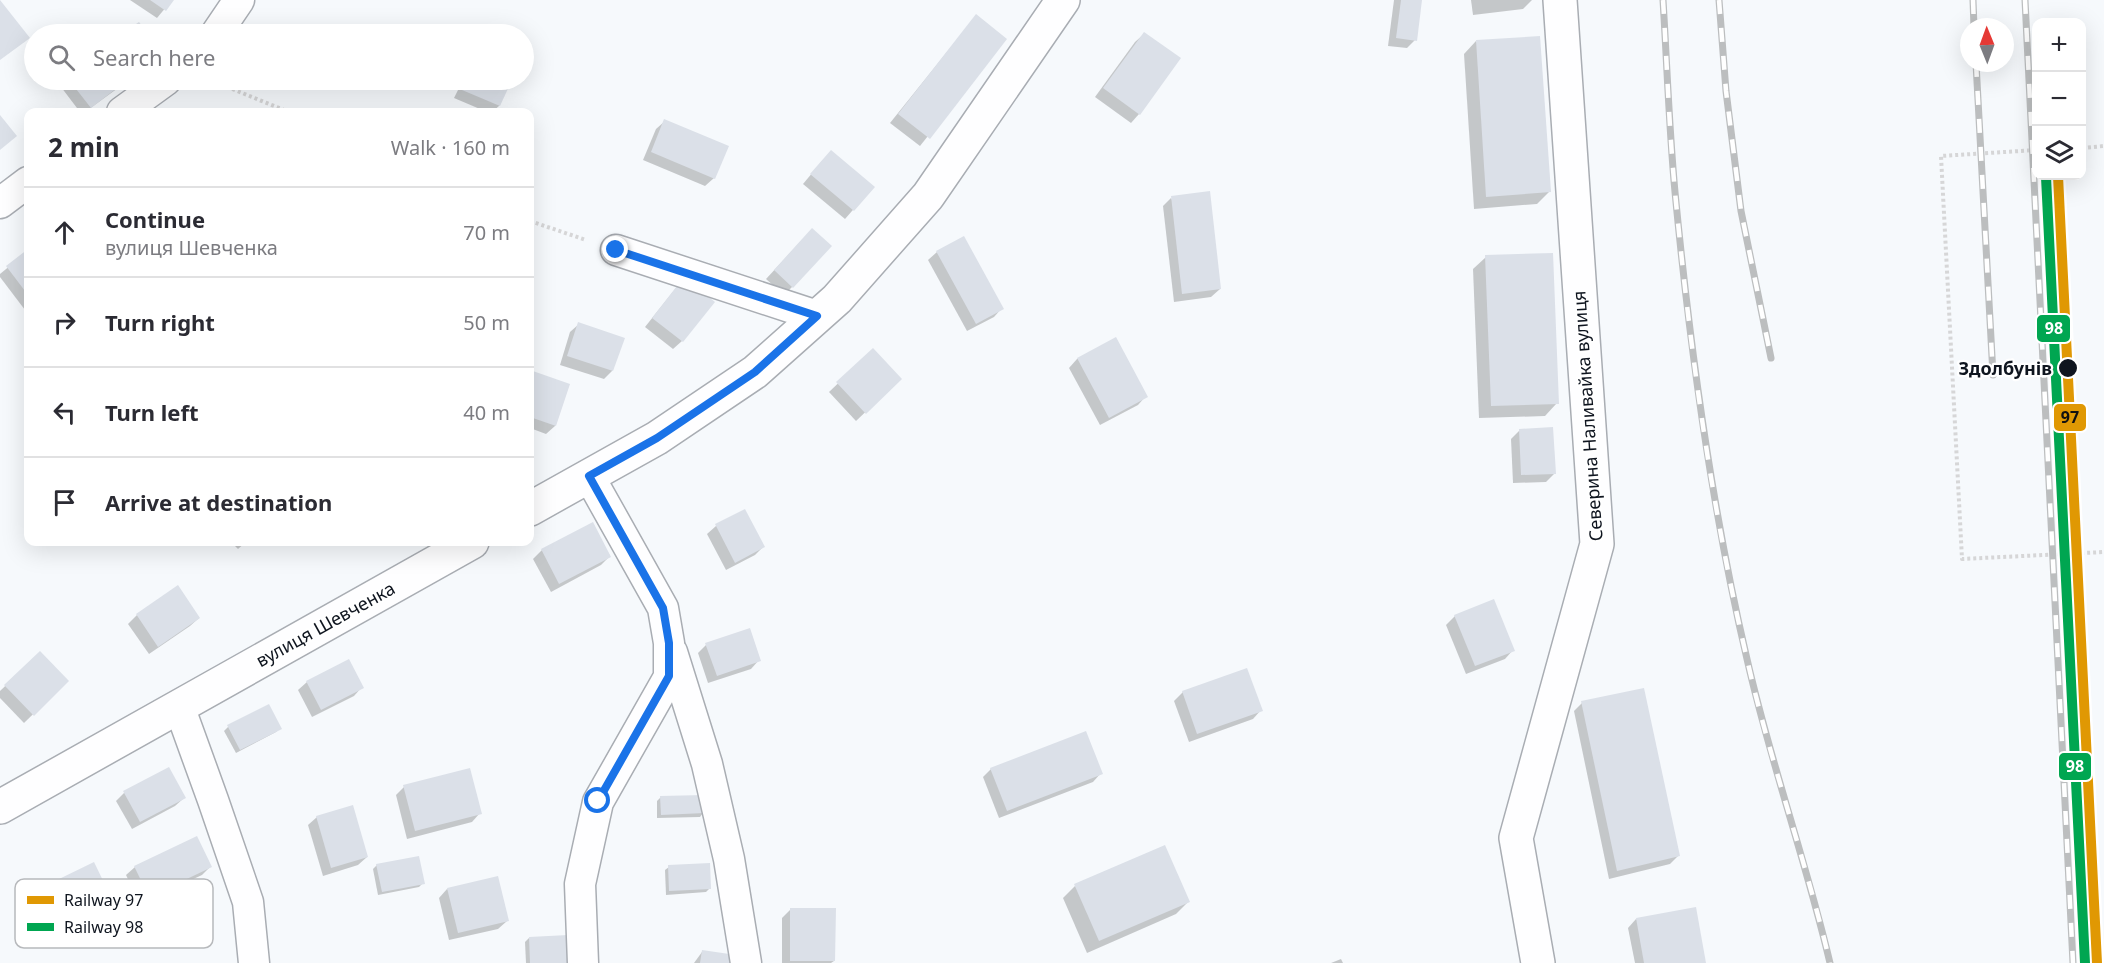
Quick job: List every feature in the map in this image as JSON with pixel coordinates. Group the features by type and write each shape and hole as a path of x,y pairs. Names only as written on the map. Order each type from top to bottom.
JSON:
{"main road":[{"path":"534,508 657,438 755,372 837,299 928,196 1063,0"},
{"name":"Северина Наливайка вулиця","path":"1538,963 1516,838 1597,544 1560,0"},
{"name":"вулиця Шевченка","path":"0,807 465,546"}],"street":[{"path":"223,24 239,0"},
{"path":"128,108 152,90"},
{"path":"0,203 24,185"},
{"path":"616,250 817,316"},
{"path":"589,476 663,608 669,643 707,764 729,859 746,963"},
{"path":"583,963 580,884 598,801 669,676 669,643"},
{"path":"179,706 248,902 254,963"}],"path":[{"path":"235,90 280,108"},
{"path":"2086,148 2104,146"},
{"path":"2032,150 1941,156 1962,559 2104,552"},
{"path":"534,222 616,250"}],"building":[{"path":"0,0 24,30 24,42 0,60"},
{"path":"150,0 174,0 166,11"},
{"path":"1401,0 1422,0 1417,41 1396,38"},
{"path":"976,14 1007,39 930,139 898,114"},
{"path":"1144,32 1181,58 1140,115 1103,88"},
{"path":"1540,36 1551,192 1486,197 1476,40"},
{"path":"77,90 114,90 91,108"},
{"path":"462,90 507,90 500,106"},
{"path":"0,115 17,136 0,150"},
{"path":"664,119 729,146 715,179 651,152"},
{"path":"831,150 875,187 854,211 810,174"},
{"path":"1210,191 1221,289 1182,294 1171,196"},
{"path":"812,228 832,246 793,288 774,270"},
{"path":"964,236 1004,309 976,324 936,251"},
{"path":"24,252 24,290 6,266"},
{"path":"1553,253 1559,404 1491,406 1485,255"},
{"path":"684,277 715,302 683,342 652,318"},
{"path":"578,322 625,338 613,371 567,356"},
{"path":"1116,337 1148,397 1109,418 1077,358"},
{"path":"873,348 902,379 866,414 836,382"},
{"path":"534,371 570,384 556,426 534,418"},
{"path":"1553,427 1556,474 1521,475 1519,429"},
{"path":"745,509 765,547 735,563 715,524"},
{"path":"593,522 611,557 559,584 541,549"},
{"path":"178,585 200,618 158,647 136,614"},
{"path":"1494,599 1515,651 1475,666 1454,615"},
{"path":"750,628 761,661 717,676 705,643"},
{"path":"40,651 69,681 34,716 4,685"},
{"path":"349,659 364,688 321,710 306,681"},
{"path":"1247,668 1263,711 1197,734 1182,691"},
{"path":"1644,688 1680,856 1617,871 1581,701"},
{"path":"269,704 282,729 240,750 227,725"},
{"path":"1086,731 1103,774 1007,811 990,768"},
{"path":"169,767 186,798 140,822 123,791"},
{"path":"470,768 482,814 415,831 403,785"},
{"path":"704,795 705,813 661,815 660,796"},
{"path":"353,805 368,857 331,868 316,816"},
{"path":"197,836 212,867 187,879 140,879 134,866"},
{"path":"1165,845 1190,902 1099,941 1074,884"},
{"path":"419,856 425,884 382,892 376,864"},
{"path":"94,862 102,879 59,879"},
{"path":"710,863 711,889 669,891 668,865"},
{"path":"498,876 509,921 458,933 447,888"},
{"path":"1696,907 1706,963 1644,963 1636,918"},
{"path":"790,908 836,908 835,961 790,961"},
{"path":"568,935 569,963 530,963 529,937"},
{"path":"702,950 736,955 735,963 700,963"}],"railway":[{"path":"1663,0 1675,192 1695,368 1712,485 1734,601 1756,697 1830,963"},
{"path":"1719,0 1726,91 1741,211 1771,358"},
{"path":"1973,0 1974,18"},
{"path":"2025,0 2073,963"},
{"path":"1976,72 1993,375"}],"rail line":[{"name":"98","path":"2046,180 2085,963"},
{"name":"97","path":"2058,180 2097,963"}],"place":[{"name":"Здолбунів","path":"2068,368"}],"route":[{"path":"598,801 669,676 669,643 663,608 589,476 657,438 755,372 817,316 616,250"}]}
